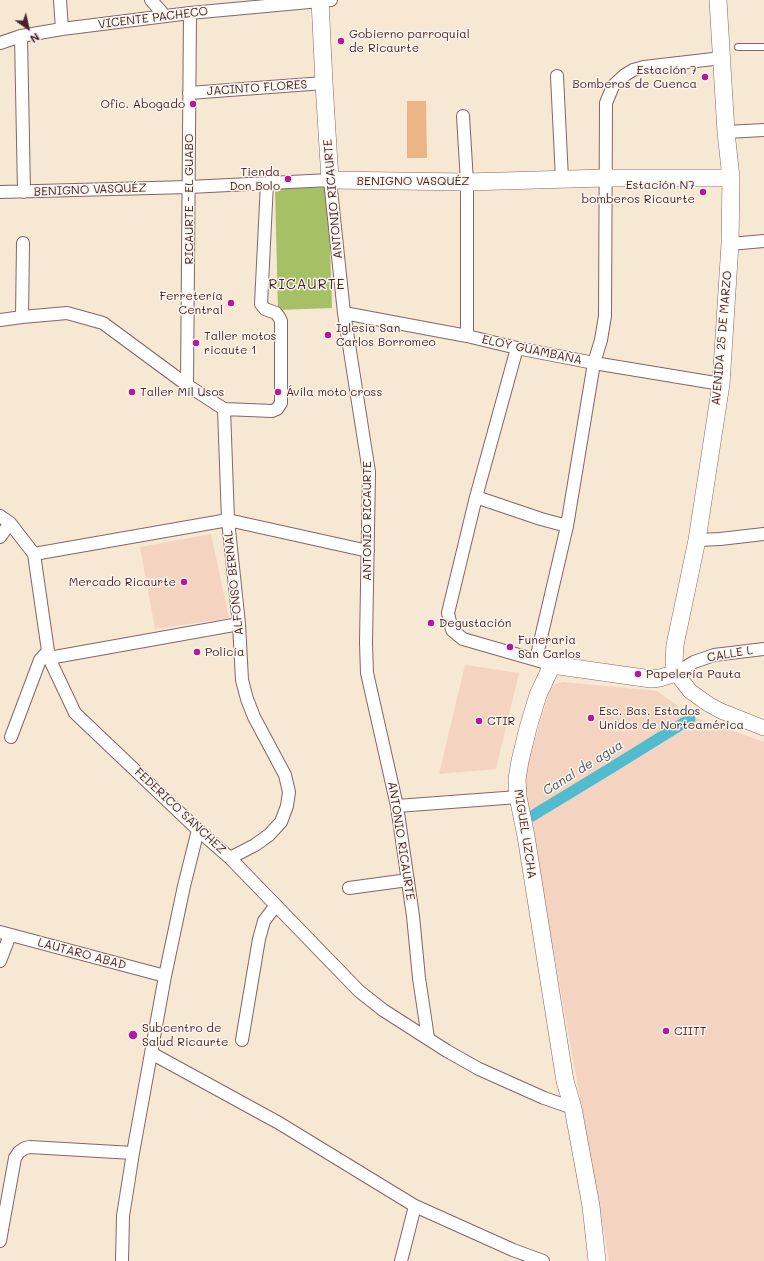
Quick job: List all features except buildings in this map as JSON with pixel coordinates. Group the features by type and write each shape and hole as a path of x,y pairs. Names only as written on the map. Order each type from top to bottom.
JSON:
{"main road":[{"name":"ANTONIO RICAURTE","path":"323,0 324,83 330,180"},
{"name":"AVENIDA 25 DE MARZO","path":"676,673 674,662 676,644 696,540 721,384 730,244 731,178 726,132 718,0"},
{"name":"BENIGNO VASQUÉZ","path":"330,180 466,182 606,178 731,178"},
{"path":"552,665 651,679 676,673"},
{"name":"MIGUEL UZCHA","path":"552,665 538,695 528,728 517,779 518,797 526,836 565,1081 573,1108 591,1206 597,1261"}],"street":[{"path":"60,0 62,30"},
{"path":"151,0 165,16"},
{"name":"VICENTE PACHECO","path":"0,43 21,36 165,16 323,0"},
{"name":"RICAURTE - EL GUABO","path":"187,385 190,13"},
{"path":"21,36 24,192"},
{"path":"536,659 567,526 594,363 601,340 605,316 606,103 613,86 633,70 644,66 722,58"},
{"path":"557,76 562,179"},
{"name":"JACINTO FLORES","path":"189,93 324,83"},
{"path":"463,116 466,182 467,336"},
{"path":"726,132 764,130"},
{"name":"BENIGNO VASQUÉZ","path":"0,192 189,187 330,180"},
{"name":"ANTONIO RICAURTE","path":"330,180 344,313 369,472 366,643 367,673 397,806 428,1038"},
{"path":"0,320 67,313 103,323 187,385 224,410 272,411 276,409 281,403 281,321 276,314 265,309 262,304 268,183"},
{"path":"730,244 764,241"},
{"path":"22,317 23,243"},
{"name":"ELOY GUAMBAÑA","path":"344,313 467,336 517,348 594,363 721,384"},
{"path":"517,348 476,497 448,613 452,630 463,639 536,659 552,665"},
{"name":"ALFONSO BERNAL","path":"224,410 228,520 239,624 242,680 254,717 285,775 289,792 287,806 281,822 269,835 255,845 230,858"},
{"path":"476,497 541,519 567,526"},
{"name":"FEDERICO SANCHEZ","path":"0,516 10,523 34,554 48,655 75,713 198,830 230,858 359,991 383,1010 447,1051 479,1069 544,1098 573,1108"},
{"path":"34,554 228,520 368,551"},
{"path":"0,537 10,523"},
{"path":"696,540 764,534"},
{"path":"12,737 40,660 48,655 239,624"},
{"name":"CALLE L","path":"676,673 698,660 714,655 764,648"},
{"path":"676,673 690,691 708,704 721,711 764,728"},
{"path":"397,806 518,797"},
{"path":"122,1261 123,1216 133,1153 165,976 184,886 198,830"},
{"path":"349,888 408,880"},
{"path":"242,1040 259,939 264,921 276,905"},
{"path":"0,961 5,934"},
{"name":"LAUTARO ABAD","path":"5,934 165,976"},
{"path":"151,1053 279,1122 415,1206 513,1250 542,1261"},
{"path":"0,1241 15,1158 24,1148 30,1147 133,1153"},
{"path":"401,1261 415,1206"}],"lane":[{"path":"738,47 764,46"}],"shaded area":[{"name":"Mercado Ricaurte","path":"211,534 229,618 155,629 140,547"},
{"name":"CTIR","path":"465,665 519,673 496,769 439,774"},
{"name":"CIITT","path":"563,682 657,691 693,717 764,742 764,1261 609,1261 526,789 525,772 547,700 553,685"}],"green space":[{"path":"328,187 332,308 278,310 275,189"}],"waterway":[{"name":"Canal de agua","path":"532,816 690,719"}],"place":[{"name":"Gobierno parroquial de Ricaurte","path":"341,41"},
{"name":"Estación 7 Bomberos de Cuenca","path":"705,77"},
{"name":"Ofic. Abogado","path":"193,104"},
{"name":"Tienda Don Bolo","path":"288,179"},
{"name":"Estación N7 bomberos Ricaurte","path":"703,192"},
{"name":"Ferretería Central","path":"231,303"},
{"name":"Iglesia San Carlos Borromeo","path":"328,335"},
{"name":"Taller motos ricaute 1","path":"196,343"},
{"name":"Taller Mil Usos","path":"132,392"},
{"name":"Ávila moto cross","path":"278,392"},
{"name":"Mercado Ricaurte","path":"184,582"},
{"name":"Degustación","path":"431,623"},
{"name":"Funeraria San Carlos","path":"510,647"},
{"name":"Policía","path":"197,652"},
{"name":"Papelería Pauta","path":"638,674"},
{"name":"Esc. Bas. Estados Unidos de Norteamérica","path":"591,718"},
{"name":"CTIR","path":"479,721"},
{"name":"CIITT","path":"666,1031"},
{"name":"Subcentro de Salud Ricaurte","path":"133,1035"}],"district":[{"name":"RICAURTE","path":"307,285"}]}
